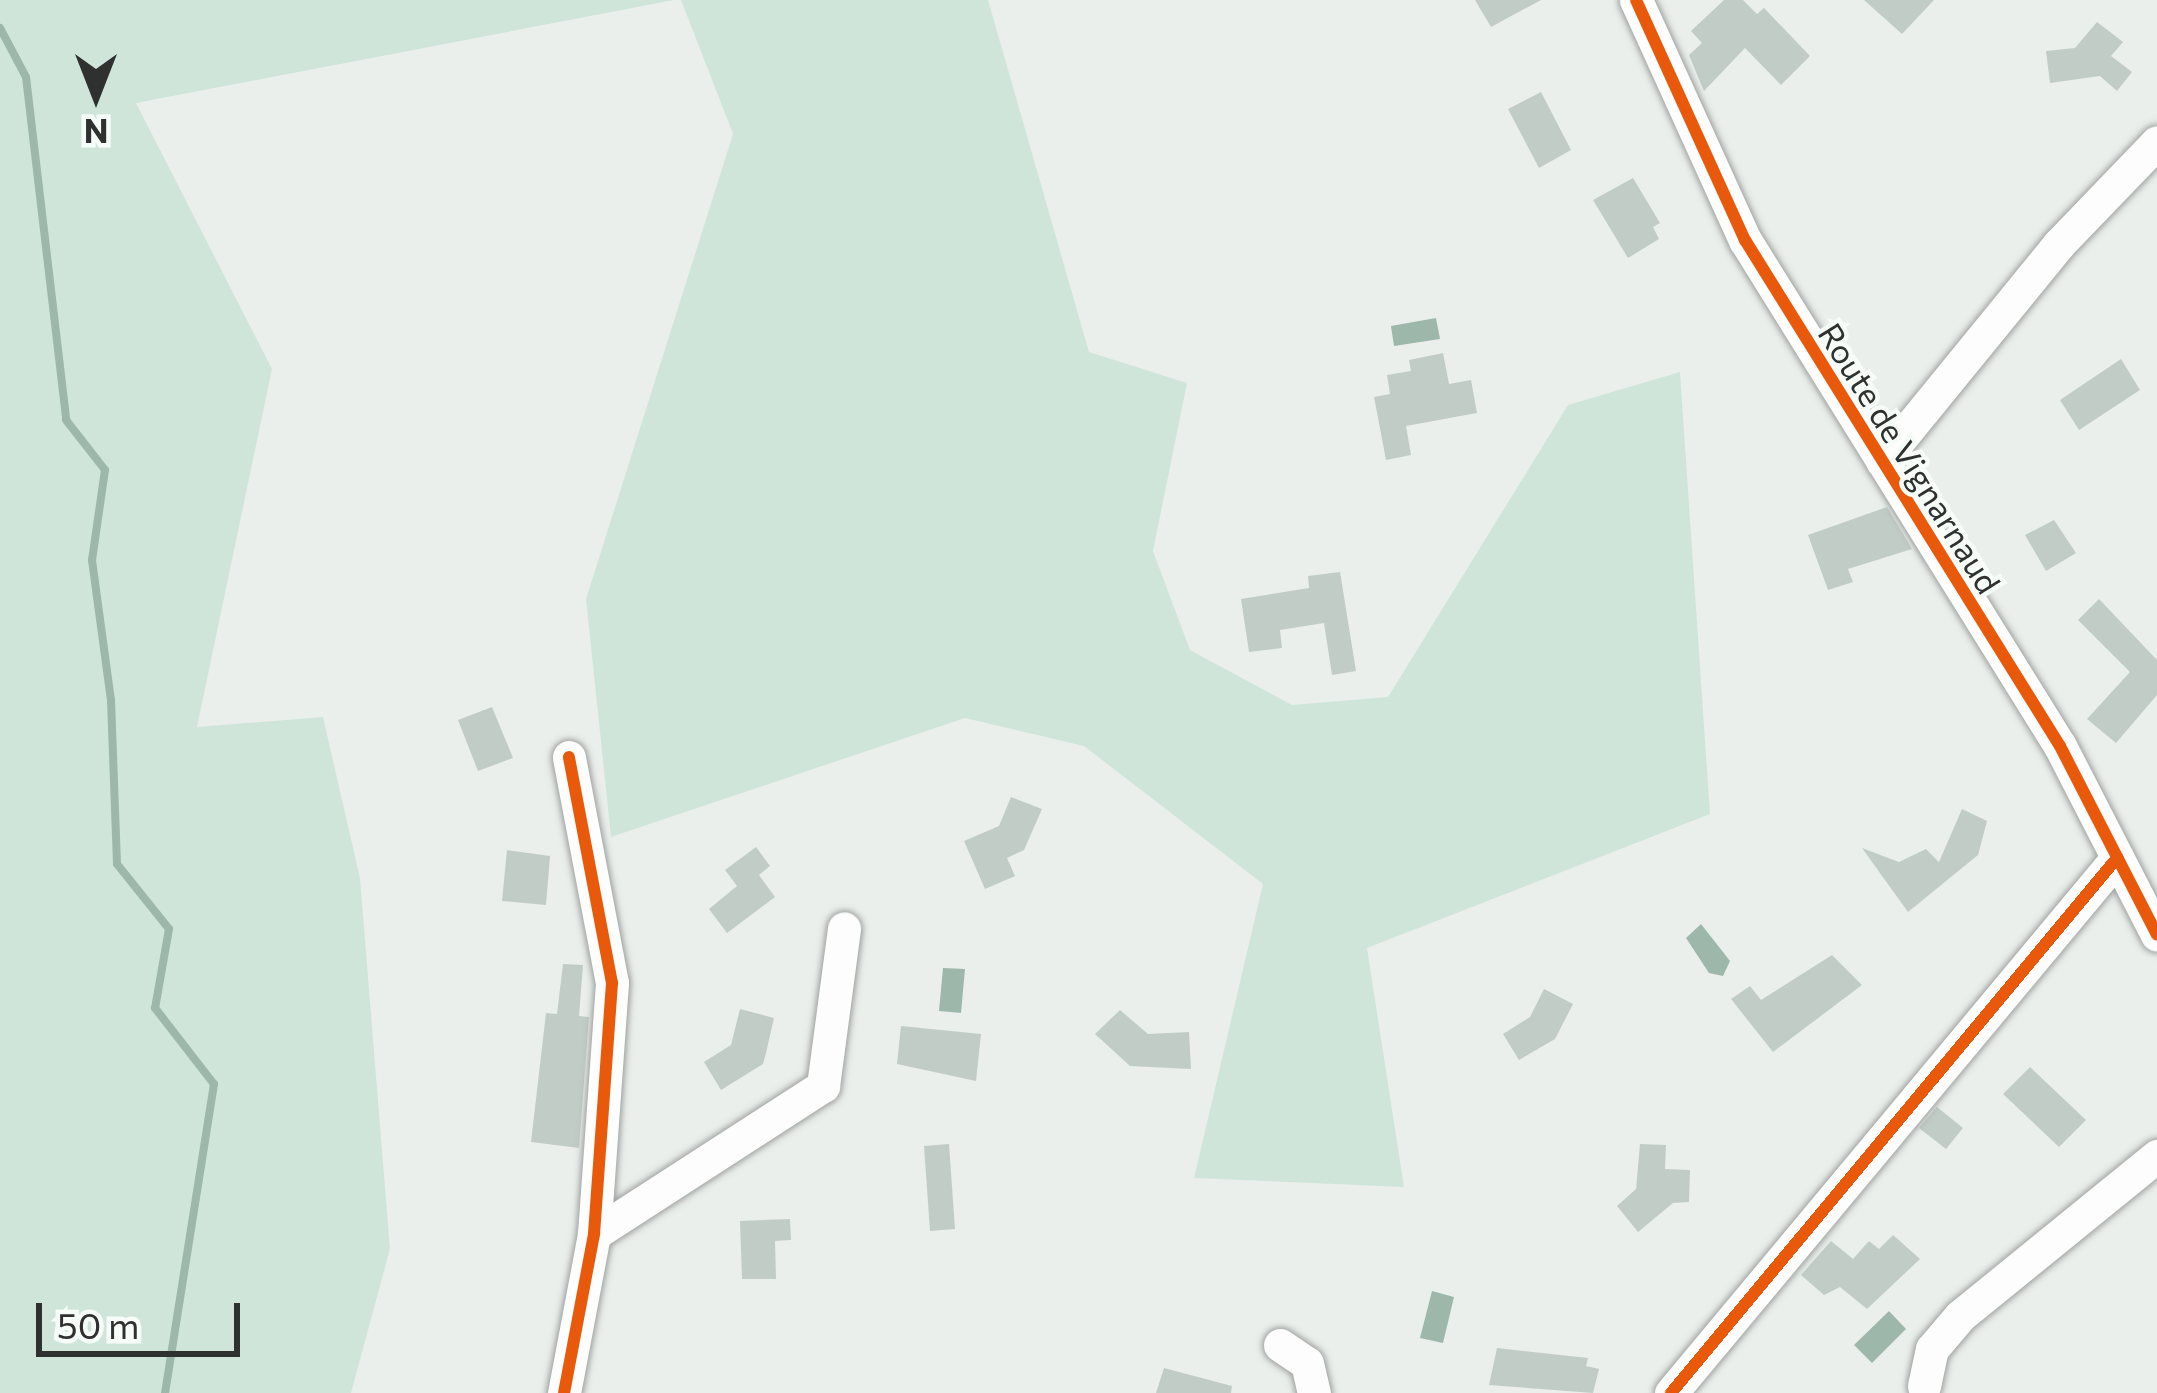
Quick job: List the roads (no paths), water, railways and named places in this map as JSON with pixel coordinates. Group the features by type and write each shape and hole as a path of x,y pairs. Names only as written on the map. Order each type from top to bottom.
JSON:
{"street":[{"name":"Route de Vignarnaud","path":"1636,0 1745,240 2060,746 2157,934"},
{"path":"1882,461 2059,244 2157,142"},
{"path":"564,1393 594,1234 612,983 569,757"},
{"path":"1671,1393 2117,858"},
{"path":"594,1234 824,1086 844,928"},
{"path":"1924,1386 1932,1349 1960,1316 2157,1156"},
{"path":"1280,1345 1307,1363 1314,1393"}],"waterway":[{"path":"0,28 26,77 66,420 105,470 92,560 111,700 117,864 169,929 155,1008 214,1084 165,1393"}]}
